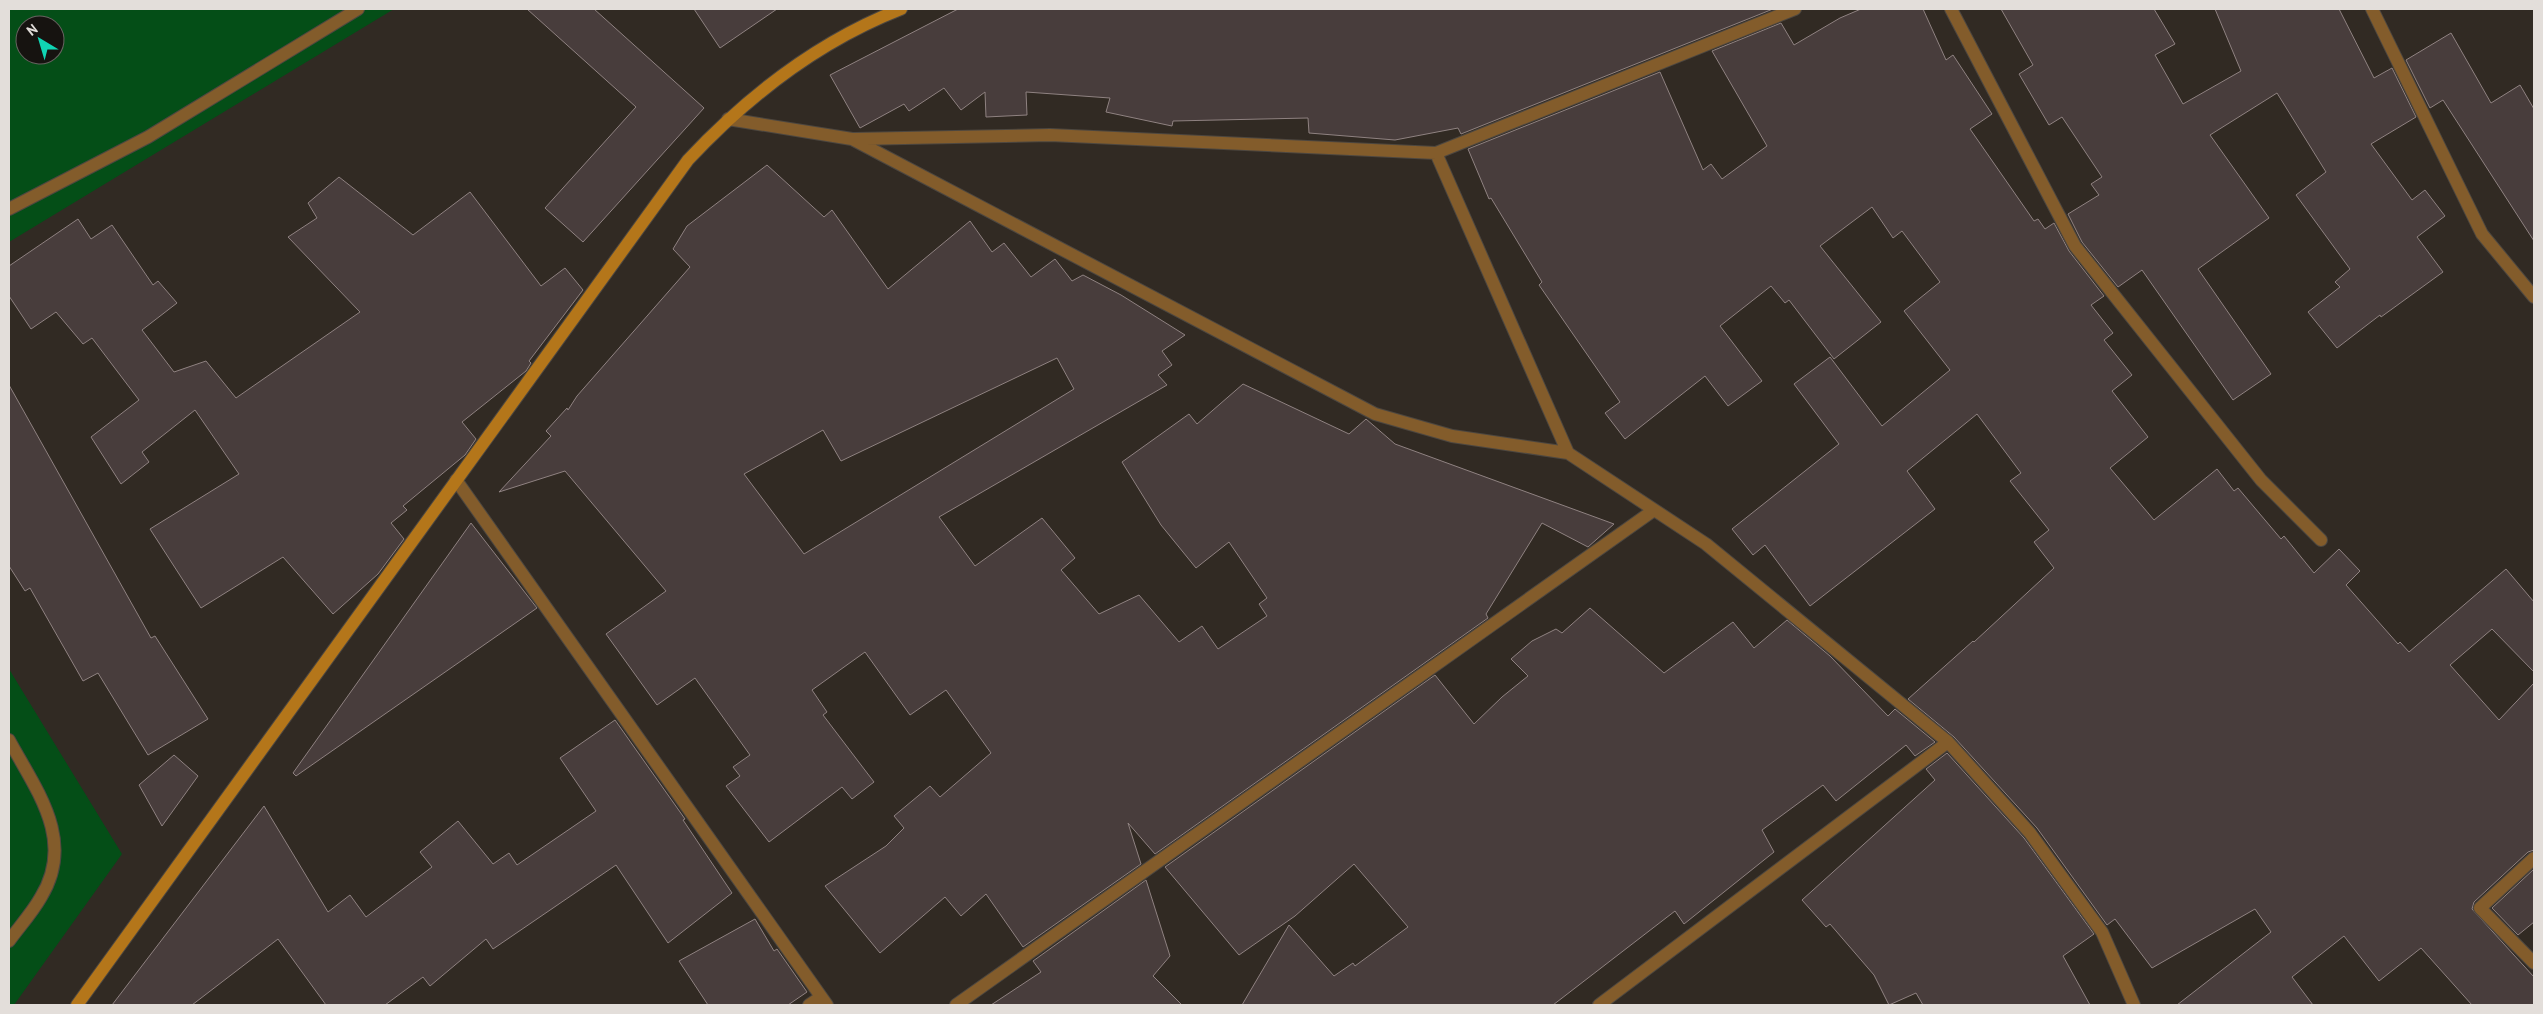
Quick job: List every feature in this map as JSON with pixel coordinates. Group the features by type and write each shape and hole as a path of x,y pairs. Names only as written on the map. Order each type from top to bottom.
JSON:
{"street":[{"path":"9,209 148,137 358,9"},
{"path":"77,1005 688,160 728,119 813,54 883,16 901,9"},
{"path":"728,119 852,140 1050,135 1436,153 1795,9"},
{"path":"1951,9 2075,246 2260,480 2321,540"},
{"path":"2372,9 2482,234 2534,297"},
{"path":"852,140 1375,414 1452,436 1568,453 1706,544 1948,742 2030,833 2102,932 2134,1005"},
{"path":"1436,153 1568,453"},
{"path":"456,480 824,1001 809,1005"},
{"path":"956,1005 1654,510"},
{"path":"9,740 49,816 55,848 53,865 41,897 9,941"},
{"path":"1599,1005 1948,742"},
{"path":"2534,858 2480,908 2534,963"}],"green space":[{"path":"9,9 394,9 9,242"},
{"path":"9,669 122,854 14,1005 9,1005"}],"building":[{"path":"527,9 594,9 704,108 583,242 545,208 636,107"},
{"path":"694,9 777,9 720,48"},
{"path":"958,9 1773,9 1461,134 1458,128 1395,140 1309,133 1308,118 1173,121 1172,126 1106,112 1110,98 1026,92 1027,115 986,117 985,92 961,110 944,88 909,111 904,104 860,128 830,75"},
{"path":"1861,9 1923,9 1946,60 1953,55 1992,114 1970,129 2034,221 2038,219 2045,229 2054,223 2069,251 2104,296 2091,305 2113,333 2104,340 2132,375 2112,391 2148,437 2110,468 2154,520 2217,469 2234,491 2238,488 2281,539 2284,536 2314,573 2339,549 2360,571 2346,585 2398,644 2400,642 2409,652 2506,569 2534,602 2534,672 2492,629 2450,665 2499,720 2534,683 2534,850 2528,852 2474,902 2472,909 2534,977 2534,1005 2472,1005 2421,948 2379,981 2344,936 2292,977 2313,1005 2177,1005 2271,932 2255,909 2152,968 2115,919 2107,925 2037,828 1954,737 1908,699 1974,642 2054,568 2034,542 2049,530 2010,481 2021,473 1977,414 1907,471 1935,509 1810,606 1765,545 1753,555 1732,529 1839,444 1794,384 1830,357 1882,426 1950,370 1904,311 1940,282 1902,231 1893,238 1872,207 1820,246 1881,322 1834,359 1789,300 1785,303 1771,286 1720,326 1762,381 1728,406 1705,376 1625,439 1605,413 1620,402 1539,285 1542,282 1491,198 1489,199 1468,149 1660,72 1703,170 1711,164 1722,179 1767,146 1712,51 1781,23 1794,45 1840,18"},
{"path":"2001,9 2154,9 2175,44 2155,55 2183,104 2241,71 2215,9 2339,9 2374,78 2392,68 2416,117 2371,144 2412,200 2425,190 2445,216 2417,237 2443,272 2381,317 2380,315 2337,348 2308,312 2340,287 2335,282 2350,269 2296,195 2326,172 2277,93 2210,135 2269,218 2198,269 2271,374 2233,400 2142,270 2118,287 2082,242 2068,214 2099,195 2091,184 2102,177 2062,117 2049,125 2019,74 2033,65"},
{"path":"2451,33 2491,103 2520,85 2534,109 2534,241 2443,100 2430,108 2406,60"},
{"path":"767,165 824,217 832,210 888,289 970,221 992,252 1004,243 1031,277 1055,259 1072,281 1083,275 1121,295 1185,335 1162,351 1172,365 1158,375 1167,385 939,517 975,566 1042,518 1075,558 1061,570 1099,614 1139,595 1179,642 1202,626 1218,649 1267,616 1259,604 1267,598 1229,542 1196,568 1161,525 1122,462 1189,414 1197,424 1243,384 1349,434 1366,419 1395,444 1614,524 1588,547 1542,523 1486,614 1488,618 1155,854 1128,823 1141,864 1023,947 986,894 961,916 945,897 880,953 825,886 886,846 904,828 894,816 930,786 940,797 991,753 946,690 910,715 865,652 812,690 827,712 823,715 874,782 852,799 842,787 769,842 726,786 740,776 733,767 750,755 695,678 657,705 606,634 666,591 565,471 499,492 551,436 546,431 567,408 568,410 577,396 690,267 673,249 687,226","holes":["1057,358 1074,389 804,554 744,474 823,430 841,461"]},
{"path":"339,177 413,235 470,192 541,286 565,268 583,290 529,361 531,363 526,371 462,422 476,439 465,455 403,506 407,510 391,523 404,539 378,574 333,614 283,557 201,608 150,529 239,474 195,410 142,452 149,462 121,484 91,437 139,400 92,338 83,344 56,312 31,329 9,296 9,266 78,219 91,239 112,225 153,285 158,281 177,303 142,330 174,372 206,361 236,398 360,312 288,237 317,218 308,203"},
{"path":"9,385 151,638 155,636 208,719 148,755 98,673 83,681 30,588 25,591 9,566"},
{"path":"471,523 537,608 296,776 293,773"},
{"path":"1590,608 1664,673 1733,622 1754,648 1787,620 1830,656 1888,716 1895,709 1935,742 1915,756 1906,745 1836,801 1823,785 1762,830 1774,852 1684,924 1675,911 1553,1005 1242,1005 1289,925 1334,976 1353,963 1355,966 1408,927 1354,864 1295,916 1239,955 1165,867 1435,675 1474,724 1502,697 1528,676 1511,659 1532,641 1556,629 1562,633"},
{"path":"615,720 685,819 683,820 732,893 668,943 616,865 493,949 486,939 430,986 423,977 385,1005 326,1005 278,939 192,1005 112,1005 264,806 328,912 350,895 366,917 432,867 420,852 458,821 493,864 509,853 517,865 596,811 560,758"},
{"path":"1947,753 2024,838 2094,934 2063,956 2090,1005 1923,1005 1916,993 1889,1005 1874,975 1830,924 1826,927 1802,900 1935,780 1926,769"},
{"path":"174,755 198,776 162,826 139,785"},
{"path":"2534,869 2534,922 2518,935 2492,908"},
{"path":"1146,880 1170,956 1153,976 1182,1005 991,1005 1041,972 1033,961"},
{"path":"755,919 774,951 777,949 807,992 788,1005 708,1005 679,961"}]}
